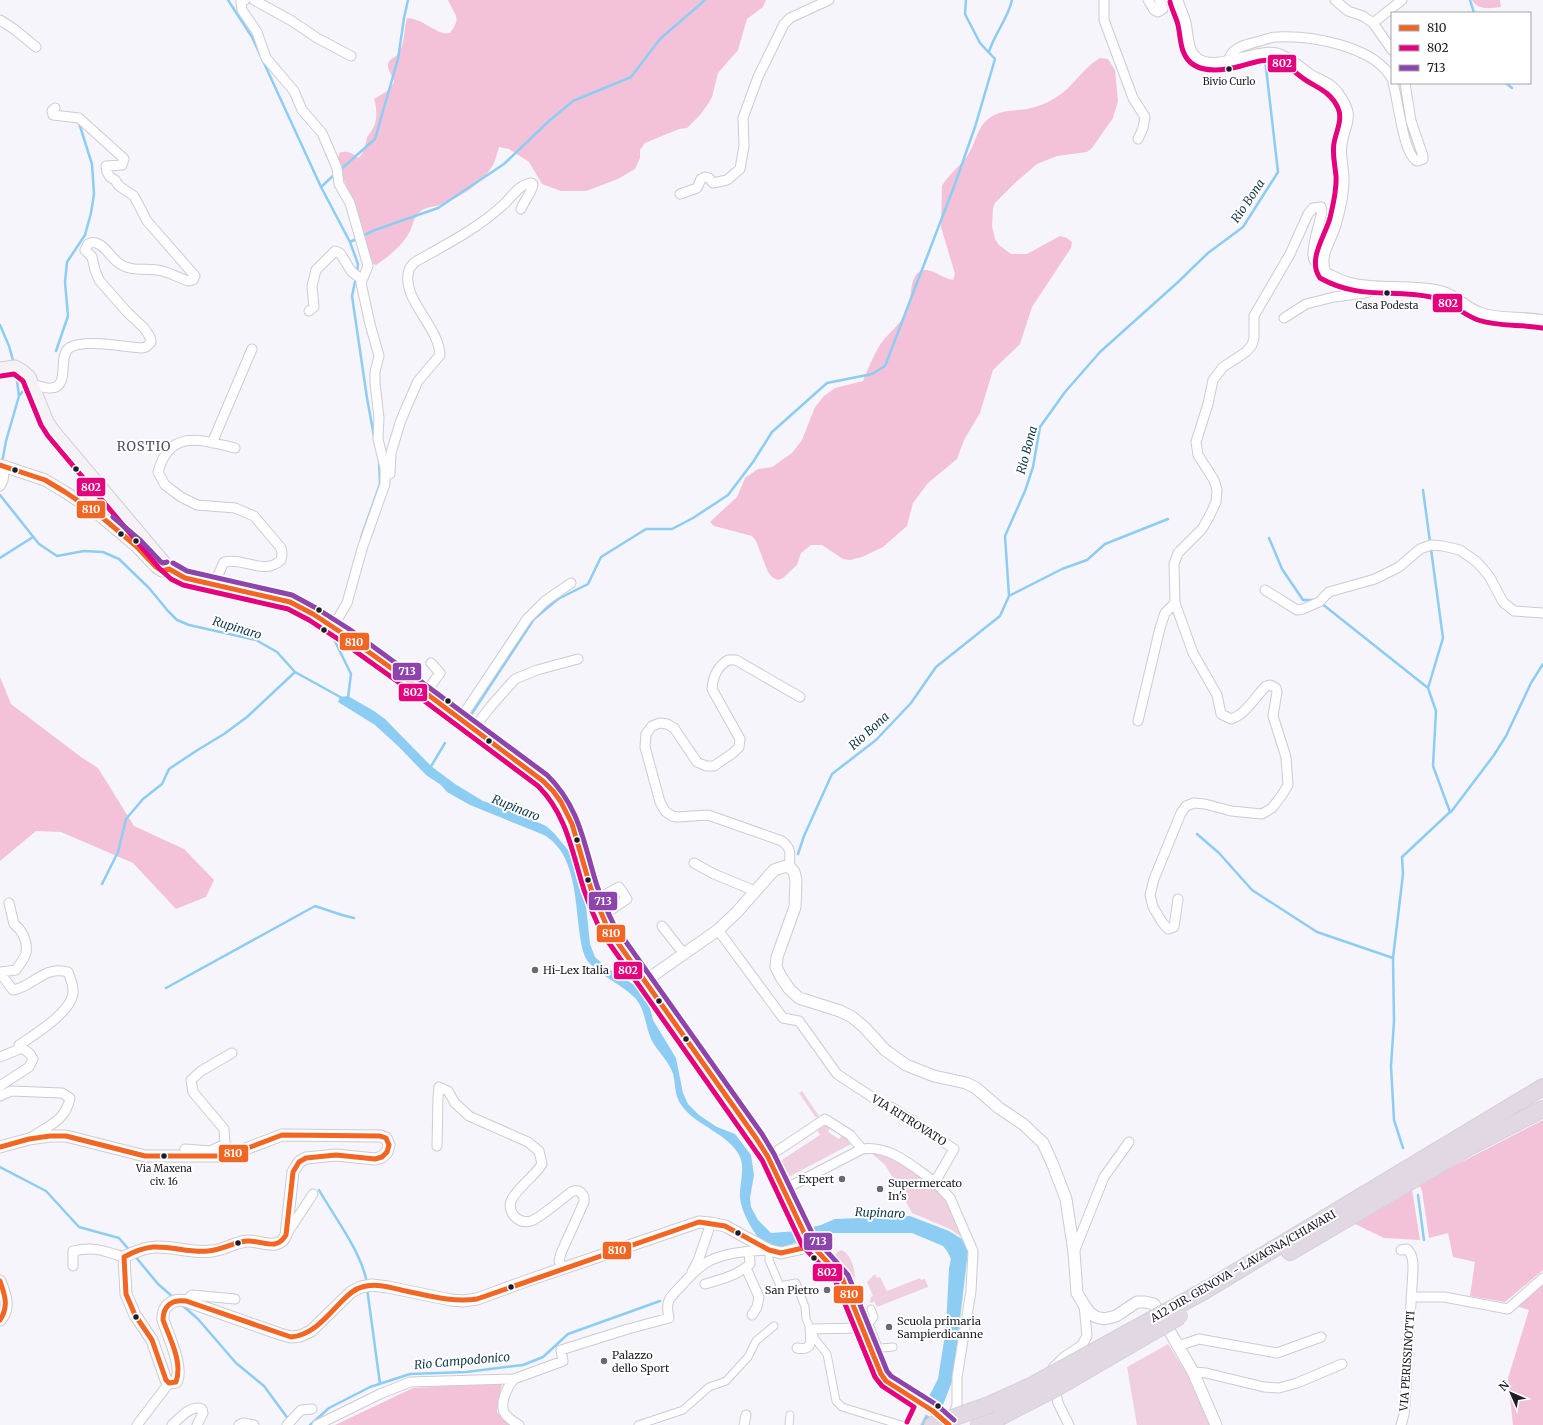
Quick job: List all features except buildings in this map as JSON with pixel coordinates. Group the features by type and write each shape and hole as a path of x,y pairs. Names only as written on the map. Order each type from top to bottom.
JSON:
{"highway":[{"name":"A12 DIR. GENOVA - LAVAGNA/CHIAVARI","path":"943,1423 989,1405 1033,1385 1207,1295 1543,1087"},
{"path":"979,1425 1000,1417 1056,1388 1207,1295 1469,1147 1543,1109"}],"main road":[{"path":"0,369 15,367 29,377 47,422 54,432 169,569 185,578 290,602 305,609 426,692 543,781 553,792 572,824 595,900 608,929 768,1157 807,1238 842,1278 876,1366 883,1378 923,1405 943,1423"},
{"path":"914,1425 923,1405"}],"street":[{"path":"245,0 241,2 242,10 257,32 266,58 294,91 302,110 322,134 337,168 339,184 350,203 368,266 361,283 379,356 375,372 375,383 379,418 378,439 385,468 385,484 362,549 347,603 333,627"},
{"path":"254,0 292,21 317,38 351,56"},
{"path":"680,194 697,188 701,179 705,176 713,183 727,180 740,169 744,146 743,118 758,77 784,24 790,18 829,0"},
{"path":"1104,0 1104,20 1133,98 1145,117 1143,128 1138,139"},
{"path":"1148,0 1154,10 1158,12 1163,9 1159,0"},
{"path":"1335,0 1348,11 1363,16 1372,23 1391,49"},
{"path":"1372,23 1402,0"},
{"path":"1175,2 1184,22 1191,52 1198,59 1208,63 1227,62 1263,54 1276,54 1285,57 1313,77 1325,82 1341,98 1348,113 1341,143 1340,156 1343,179 1342,193 1335,225 1322,257 1325,273 1347,283 1369,286 1409,287 1443,292 1479,313 1489,316 1543,321"},
{"path":"0,20 14,29 36,47"},
{"path":"1227,62 1233,52 1243,46 1275,37 1304,38 1328,41 1349,48 1376,63 1387,71 1391,77"},
{"path":"1394,84 1401,126 1412,157 1417,161 1423,159 1423,156 1411,121 1405,84"},
{"path":"33,385 41,385 46,388 52,388 58,385 62,380 64,361 68,350 79,344 141,348 146,347 150,342 150,337 144,328 127,312 99,280 92,257 85,250 88,244 94,242 99,244 120,264 131,269 168,272 189,281 193,280 195,276 147,221 134,196 118,186 115,180 110,177 106,166 122,165 124,159 79,118 53,115 52,111 54,108"},
{"path":"385,484 390,479 391,453 403,415 418,381 440,356 440,348 437,338 410,293 409,269 415,262 466,234 503,205 523,185 531,183 533,184 533,188 521,209"},
{"path":"1178,899 1174,927 1168,929 1153,907 1150,895 1154,879 1181,813 1186,806 1194,803 1205,804 1231,811 1262,814 1272,808 1288,785 1286,757 1273,716 1278,692 1276,688 1270,685 1266,686 1236,718 1231,719 1222,714 1217,695 1193,653 1175,603 1174,564 1178,553 1202,529 1216,502 1217,490 1214,480 1198,455 1196,447 1213,380 1223,367 1246,352 1252,345 1254,338 1254,316 1290,254 1308,214 1318,206 1322,211 1312,256 1317,264 1323,267"},
{"path":"309,311 314,307 312,286 316,270 335,251 340,253 351,271 362,280"},
{"path":"1284,318 1306,304 1334,297 1365,293 1386,287"},
{"path":"212,443 252,349"},
{"path":"214,584 224,562 266,567 276,565 281,560 281,548 254,516 235,508 197,506 181,497 165,485 158,472 161,461 167,452 177,443 188,440 200,440 235,448"},
{"path":"0,486 3,480 2,466 45,480 98,514 136,546 162,571 169,569"},
{"path":"1265,590 1297,610 1303,609 1319,602 1329,592 1375,579 1399,567 1420,549 1431,545 1460,550 1477,562 1489,576 1503,602 1514,611 1543,613"},
{"path":"461,718 527,619 545,601 571,583"},
{"path":"1138,721 1160,628 1165,613 1175,603"},
{"path":"474,728 491,706 515,680 537,670 578,659"},
{"path":"800,697 736,660 728,660 722,664 717,670 712,681 712,689 740,739 739,747 714,766 706,766 697,762 674,728 668,724 660,723 652,726 646,734 645,747 660,802 665,810 672,816 708,815 782,841 788,845 790,851 789,866 794,872 796,880 795,907 777,957 776,966 781,977 790,990 799,998 852,1017 864,1027 885,1050 906,1065 934,1076 966,1083 976,1088 999,1108 1035,1134 1043,1143 1066,1199 1074,1252 1077,1293 1084,1306 1096,1317 1104,1319 1116,1316 1137,1302 1154,1304 1193,1372 1216,1425"},
{"path":"426,692 440,672 431,663"},
{"path":"694,863 714,874 755,892"},
{"path":"645,981 718,930 737,912 774,870 789,866"},
{"path":"595,900 619,887 627,899 602,916"},
{"path":"0,1086 29,1067 32,1059 30,1054 19,1045 42,1030 64,1010 70,1002 73,991 68,972 60,970 44,974 20,989 13,990 0,972 16,970 26,953 21,929 14,924 9,903"},
{"path":"662,926 684,954"},
{"name":"VIA RITROVATO","path":"718,930 783,1018 799,1021 837,1074 884,1105 893,1108 954,1149 935,1182"},
{"path":"0,1057 22,1048"},
{"path":"184,1156 185,1149 210,1150 225,1144 224,1129 193,1092 191,1080 201,1071 232,1053"},
{"path":"437,1146 438,1098 440,1087 448,1091 455,1103 470,1116 528,1142 539,1151 542,1164 537,1172 512,1198 510,1208 512,1214 520,1220 530,1221 571,1192 577,1191 582,1194 584,1202 559,1261 563,1268"},
{"path":"0,1096 10,1091 62,1093 70,1098 67,1110 60,1119 29,1138"},
{"path":"768,1157 826,1120 850,1135 862,1149"},
{"path":"0,1147 29,1138 66,1136 145,1156 227,1156 282,1135 380,1136 386,1138 388,1144 387,1152 382,1157 375,1159 336,1155 306,1158 299,1162 293,1172 286,1235"},
{"path":"1074,1252 1104,1177 1129,1142"},
{"path":"783,1190 862,1149 872,1148 891,1152 935,1182 950,1198 973,1251 970,1291 957,1377 957,1405 943,1423"},
{"path":"73,1266 73,1251 94,1248 124,1257 140,1250 156,1247 200,1252 212,1251 246,1241 276,1244 284,1240 313,1194"},
{"path":"137,1425 169,1383 176,1382 178,1378 178,1366 162,1314 164,1309 171,1302 176,1300 186,1301 291,1337 300,1336 311,1331 351,1292 361,1287 372,1285 463,1301 477,1299 699,1222 725,1226 769,1250 781,1253 807,1238"},
{"path":"690,1276 698,1261 711,1223"},
{"name":"VIA PERISSINOTTI","path":"1401,1250 1407,1249 1413,1260 1405,1404 1401,1425"},
{"path":"317,1425 380,1394 410,1382 514,1379 563,1362 561,1350 628,1329 670,1318 666,1307 670,1298 690,1276 708,1262 725,1256 749,1251 769,1250"},
{"path":"769,1250 769,1260 780,1286 796,1283 805,1307 806,1319 815,1339 827,1354 836,1401 842,1407 901,1425"},
{"path":"705,1284 724,1279 746,1268 750,1264 749,1251"},
{"path":"124,1257 126,1294 134,1316 152,1340 166,1380 169,1383"},
{"path":"746,1268 759,1297 757,1307 752,1315"},
{"name":"VIA PERISSINOTTI","path":"1411,1297 1444,1297 1508,1309 1543,1278"},
{"path":"0,1282 6,1299 5,1311 0,1320"},
{"path":"186,1301 192,1295 235,1299"},
{"path":"1069,1425 1058,1403 1051,1370 1064,1357 1082,1345 1087,1336 1084,1306"},
{"path":"871,1309 874,1317 869,1324 879,1351 880,1348 893,1346"},
{"path":"638,1425 683,1410 709,1387 726,1381 748,1357 756,1341 774,1326"},
{"path":"811,1329 862,1328"},
{"path":"797,1348 804,1349 808,1347 811,1342 811,1329"},
{"path":"1178,1346 1199,1339 1277,1353 1321,1337"},
{"path":"1193,1372 1206,1373 1264,1387 1279,1388 1297,1383 1342,1364"},
{"path":"514,1379 508,1386 504,1399 504,1412 510,1420 519,1425"},
{"path":"172,1425 193,1407 198,1407 202,1409 203,1413 197,1425"},
{"path":"287,1425 301,1410 312,1410"},
{"path":"744,1425 746,1415"},
{"path":"789,1425 790,1415"},
{"path":"239,1425 244,1423 254,1425"}],"shaded area":[{"path":"448,0 766,0 763,7 747,19 738,50 718,73 712,97 700,115 687,128 679,129 645,143 640,150 640,158 635,169 618,179 586,191 561,191 542,184 529,162 509,149 499,147 496,158 489,172 477,184 455,198 440,205 422,210 416,217 410,231 399,247 376,265 373,264 365,242 358,212 340,171 338,159 339,153 349,152 358,158 363,152 367,137 374,126 376,119 374,99 389,90 394,82 388,68 388,64 390,60 400,51 407,18 419,21 440,32 450,33 456,23 456,16"},
{"path":"1472,0 1500,0 1501,7 1481,7 1475,4"},
{"path":"1100,58 1108,59 1115,70 1118,101 1113,118 1092,148 1087,152 1057,156 1037,164 995,203 993,208 992,226 995,239 999,245 1011,254 1027,254 1060,236 1067,238 1072,242 1071,248 1032,307 1020,344 993,370 980,413 964,440 957,459 928,483 913,503 907,526 883,547 862,557 850,560 843,559 822,545 811,545 801,553 797,565 783,578 778,580 772,577 768,572 756,541 752,536 714,526 710,522 737,497 745,478 758,469 772,467 792,453 802,440 815,407 824,396 835,388 863,381 880,345 906,313 914,279 919,272 923,270 932,271 953,280 955,274 941,227 942,186 947,178 966,158 978,132 986,121 999,113 1031,108 1050,101 1067,89 1088,67"},
{"path":"0,677 11,704 81,757 98,768 134,826 184,849 214,880 206,897 176,909 133,863 61,832 36,831 0,861"},
{"path":"802,1091 819,1116 816,1118 799,1093"},
{"path":"1543,1120 1543,1270 1505,1302 1470,1296 1475,1262 1453,1257 1448,1233 1429,1238 1422,1191 1419,1184"},
{"path":"828,1124 831,1126 828,1132 839,1139 843,1134 851,1144 785,1179 777,1163 820,1135 817,1130"},
{"path":"870,1152 889,1154 939,1190 946,1198 963,1238 950,1229 912,1213 885,1165"},
{"path":"1412,1189 1420,1240 1384,1238 1353,1223"},
{"path":"842,1250 849,1256 853,1266 855,1276 853,1285 835,1257 837,1252"},
{"path":"875,1274 877,1278 880,1277 887,1291 920,1278 921,1280 925,1279 928,1287 877,1307 874,1301 872,1303 870,1302 871,1297 873,1296 867,1282"},
{"path":"1543,1283 1543,1425 1513,1425 1508,1378 1529,1310 1516,1306"},
{"path":"1168,1344 1187,1374 1210,1425 1137,1425 1127,1367"},
{"path":"502,1383 497,1412 510,1425 335,1425 413,1388"}],"water":[{"path":"348,696 385,719 431,766 455,784 483,801 509,809 546,826 554,833 573,856 579,868 585,896 590,944 595,957 607,968 642,990 647,997 653,1020 676,1058 683,1093 688,1104 699,1115 717,1127 735,1134 751,1155 754,1175 750,1198 751,1207 758,1220 771,1233 797,1231 821,1225 835,1219 910,1216 949,1231 962,1239 968,1251 953,1379 933,1425 919,1425 927,1400 938,1379 946,1328 949,1268 951,1259 943,1246 912,1233 834,1233 819,1235 776,1249 760,1239 749,1222 741,1204 740,1193 742,1166 740,1157 729,1142 688,1113 679,1102 671,1069 652,1041 644,1014 636,999 623,988 599,972 587,960 584,954 581,939 574,889 570,873 565,858 556,845 544,835 470,805 447,792 441,785 426,775 375,725 338,702 340,697"}],"waterway":[{"path":"228,0 252,37 321,187 350,242 358,264 357,272"},
{"path":"340,170 375,139 398,59 408,0"},
{"path":"350,242 375,230 438,208 504,164 550,120 573,101 631,77 660,39 705,0"},
{"path":"471,715 534,619 558,599 588,584 601,557 646,529 672,529 693,518 728,495 753,462 772,432 827,383 872,374 885,366 955,184 975,127 995,59 980,43 965,14 966,0"},
{"path":"989,52 1012,0"},
{"path":"1470,0 1474,12"},
{"name":"Rio Bona","path":"798,854 804,836 832,774 876,740 911,703 936,667 1000,616 1009,596 1005,536 1025,491 1033,467 1040,427 1065,392 1100,352 1208,253 1243,227 1278,172 1265,59"},
{"path":"1507,84 1512,88"},
{"path":"56,351 68,316 65,282 67,262 85,235 94,194 92,164 79,123"},
{"path":"321,187 335,174"},
{"path":"356,277 352,296 374,436"},
{"path":"0,325 9,346 14,364"},
{"path":"2,463 6,441 19,396 16,373"},
{"path":"19,396 28,385"},
{"path":"361,538 380,484 379,461"},
{"path":"1423,490 1443,638 1428,688"},
{"name":"Rupinaro","path":"0,495 39,544 57,556 84,551 103,552 119,559 149,588 177,620 189,625 256,640 277,652 295,672 342,698"},
{"path":"1009,596 1062,569 1087,560 1105,544 1168,519"},
{"path":"0,558 33,537"},
{"path":"1269,538 1282,569 1303,600 1317,600"},
{"path":"1321,603 1428,688 1436,711 1433,766 1450,812 1402,857 1403,874 1393,958 1394,1021 1391,1066 1394,1120 1403,1148"},
{"path":"331,633 351,674 348,698"},
{"path":"1451,812 1494,755 1506,736 1531,683 1543,664"},
{"path":"102,884 118,852 126,819 143,799 162,784 169,769 224,734 247,717 295,672"},
{"path":"430,768 445,743"},
{"path":"1197,834 1219,853 1252,890 1317,932 1393,958"},
{"path":"166,988 315,906 354,918"},
{"path":"0,1167 46,1191 79,1227 119,1238 130,1251"},
{"path":"319,1190 347,1235 359,1259 367,1283"},
{"path":"1418,1195 1424,1240"},
{"path":"134,1255 158,1284 174,1298"},
{"path":"367,1288 380,1384"},
{"name":"Rio Campodonico","path":"310,1425 329,1408 370,1387 410,1374 466,1372 523,1365 543,1357 568,1334 660,1301"},
{"path":"182,1305 198,1319 236,1363 264,1386 289,1420"}],"transit line":[{"name":"802","path":"1170,2 1178,25 1183,51 1187,59 1193,65 1208,70 1217,70 1233,68 1264,60 1277,61 1325,92 1338,108 1340,117 1333,151 1336,187 1330,218 1318,248 1315,264 1316,271 1320,278 1334,285 1362,292 1431,297 1444,301 1472,317 1486,322 1502,325 1542,328"},
{"name":"802","path":"1,376 14,374 23,381 41,425 48,436 160,569 171,579 183,585 288,609 309,620 415,694 538,786 548,797 562,822 572,848 584,890 602,933 762,1160 802,1245 836,1282 875,1377 882,1386 914,1407 907,1422"},
{"name":"810","path":"0,465 45,480 65,492 98,514 136,546 156,567 162,571 169,569"},
{"name":"713","path":"113,517 141,541 161,562 167,562"},
{"name":"713","path":"173,563 187,571 292,595 316,608 349,629 423,683 547,775 558,787 567,800 580,827 597,886 614,925 762,1134 774,1154 814,1237 848,1275 887,1371 891,1376 937,1405 954,1420"},
{"name":"810","path":"169,569 185,578 290,602 313,614 419,688 543,781 553,791 561,802 572,824 591,889 608,929 768,1157 808,1241 842,1278 881,1374 886,1381 933,1411 949,1425"},
{"name":"810","path":"0,1147 29,1139 50,1136 66,1136 145,1156 227,1156 282,1135 380,1136 386,1138 389,1145 387,1152 382,1157 375,1159 336,1155 306,1158 299,1162 293,1172 286,1235 278,1243 268,1244 247,1241 223,1248 201,1251 153,1247 138,1250 124,1257 126,1294 135,1315 152,1340 166,1380 169,1383 176,1382 178,1367 175,1351 163,1320 163,1315 169,1304 176,1301 186,1301 291,1337 306,1333 313,1329 349,1294 362,1287 372,1285 382,1286 448,1299 477,1299 699,1222 725,1226 769,1250 781,1253 812,1246"},
{"name":"810","path":"0,1281 5,1296 5,1306 0,1320"}],"place":[{"name":"Bivio Curlo","path":"1229,69"},
{"name":"Casa Podesta","path":"1387,293"},
{"name":"Hi-Lex Italia","path":"535,970"},
{"name":"Via Maxena civ. 16","path":"164,1156"},
{"name":"Expert","path":"842,1179"},
{"name":"Supermercato In's","path":"880,1189"},
{"name":"San Pietro","path":"827,1290"},
{"name":"Scuola primaria Sampierdicanne","path":"889,1327"},
{"name":"Palazzo dello Sport","path":"604,1361"}],"district":[{"name":"ROSTIO","path":"144,446"}]}
